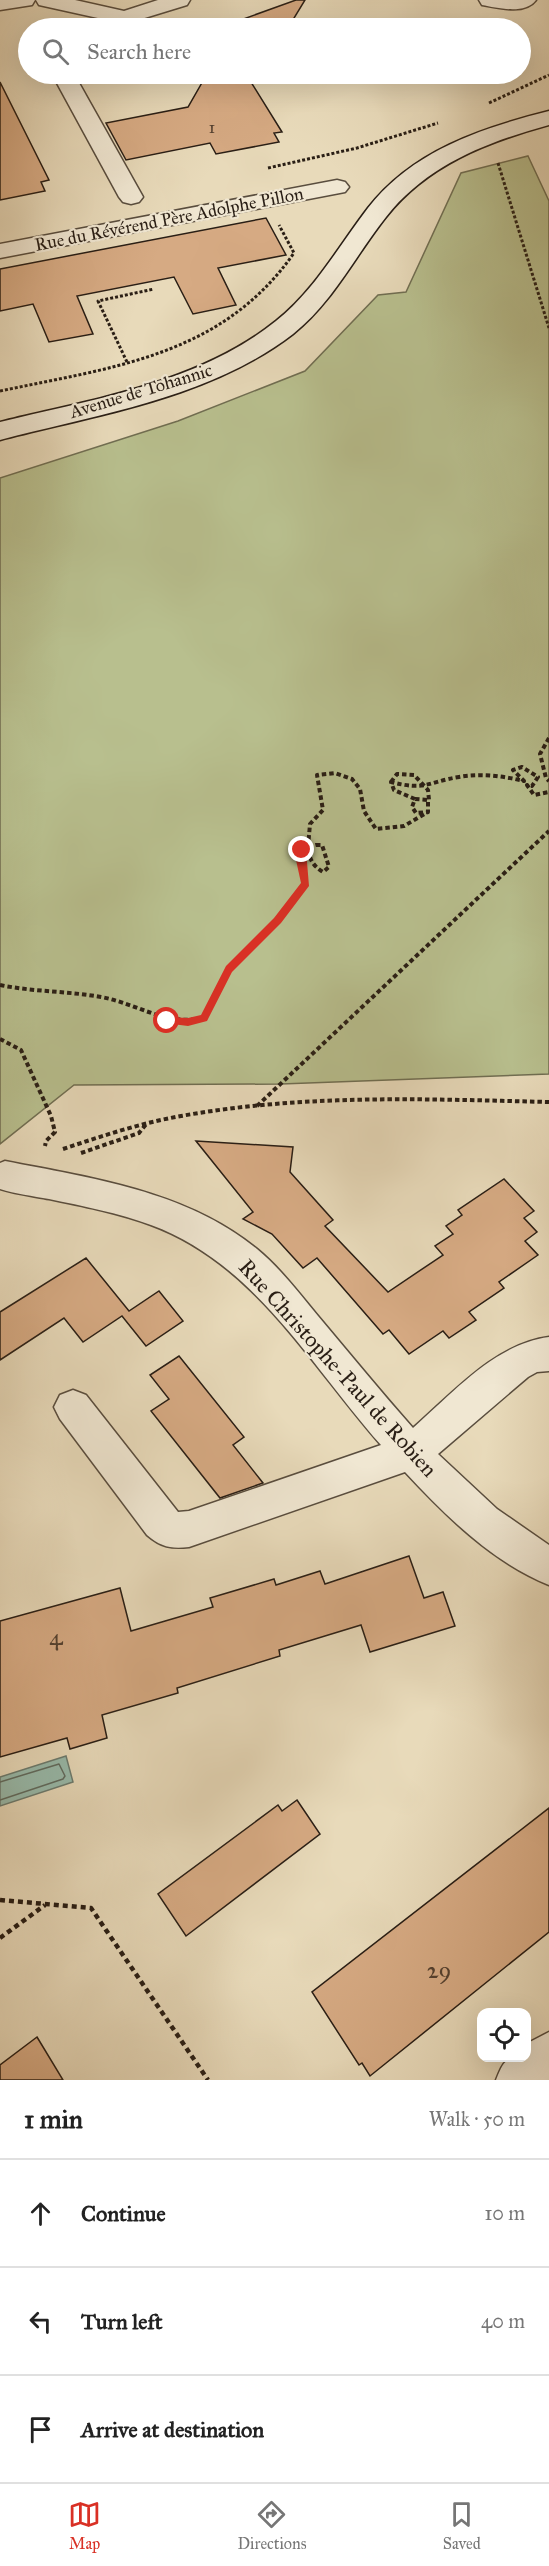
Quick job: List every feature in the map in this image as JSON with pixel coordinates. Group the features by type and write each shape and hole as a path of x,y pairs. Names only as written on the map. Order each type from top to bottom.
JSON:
{"street":[{"path":"0,4 24,0"},
{"path":"47,0 72,9 125,18 179,0"},
{"path":"490,0 517,3 525,0"},
{"path":"69,84 131,197"},
{"name":"Avenue de Tohannic","path":"0,431 154,390 233,361 284,327 305,309 323,289 378,211 404,182 431,163 460,147 505,130 549,118"},
{"name":"Rue du Révérend Père Adolphe Pillon","path":"0,251 337,188"},
{"name":"Rue Christophe-Paul de Robien","path":"5,1176 96,1194 174,1218 235,1253 265,1280 446,1488 501,1536 531,1557 549,1566"},
{"path":"74,1407 171,1532 189,1529 413,1452 477,1395 515,1365 533,1356 549,1354"},
{"path":"518,2080 549,2054"}],"path":[{"path":"531,83 549,75"},
{"path":"485,104 529,84"},
{"path":"260,170 357,148 439,123"},
{"path":"496,153 549,328"},
{"path":"0,391 127,362 204,335 254,301 280,274 294,253 266,201"},
{"path":"127,362 98,301 154,289"},
{"path":"549,738 540,754 546,778 549,781"},
{"path":"391,782 411,787 425,787 450,779 473,776 504,777 524,781 513,770 522,767 538,777 532,786 527,785 534,795 549,792"},
{"path":"0,985 116,1000 167,1021 188,1022 204,1018 229,969 278,921 305,884 301,860 302,850 309,847 316,844 322,845 329,867 323,872 315,868 310,858 309,847 310,824 323,810 317,775 341,772 355,782 360,789 362,808 376,829 397,829 421,818 428,812 428,800 415,799 394,790 391,782"},
{"path":"391,782 397,774 414,775 425,787 429,800"},
{"path":"415,799 412,807 416,813 428,812"},
{"path":"256,1106 549,831"},
{"path":"0,1039 21,1050 51,1116 56,1132 45,1141 46,1156"},
{"path":"5,1176 72,1145 147,1123 206,1110 374,1098 549,1102"},
{"path":"72,1154 139,1133 147,1123"},
{"path":"0,1900 92,1908 208,2080"},
{"path":"0,1938 46,1905"}],"green space":[{"path":"528,156 549,201 549,1074 281,1084 74,1085 0,1144 0,478 178,421 305,371 378,295 406,292 461,173"}],"water":[{"path":"66,1756 73,1782 0,1806 0,1777"}],"building":[{"path":"296,0 305,0 294,18 246,18"},
{"path":"0,82 49,180 41,182 45,191 0,200"},
{"path":"201,84 252,84 282,132 274,133 279,142 216,154 210,143 126,160 106,123 188,107"},
{"path":"266,218 286,255 218,268 236,305 193,314 174,277 77,296 93,334 49,342 33,304 0,311 0,269"},
{"path":"196,1141 293,1147 290,1172 333,1220 325,1226 388,1292 443,1255 435,1246 453,1234 446,1226 462,1215 458,1210 504,1179 534,1211 524,1218 537,1232 525,1241 538,1255 499,1282 504,1288 469,1312 476,1320 449,1338 443,1331 409,1354 389,1330 383,1334 317,1258 303,1268 272,1234 243,1219 253,1212"},
{"path":"86,1258 129,1311 159,1291 183,1321 146,1346 122,1316 83,1342 64,1318 0,1360 0,1312"},
{"path":"179,1356 244,1437 233,1445 263,1483 220,1498 151,1411 169,1399 150,1375"},
{"path":"409,1556 424,1598 443,1592 455,1626 370,1652 361,1625 279,1650 280,1656 177,1688 178,1693 102,1715 107,1738 70,1749 67,1738 0,1757 0,1621 120,1588 131,1631 213,1607 210,1598 274,1579 276,1585 320,1571 325,1584"},
{"path":"297,1800 320,1834 186,1936 158,1894 278,1805 282,1811"},
{"path":"549,1808 549,1932 370,2076 362,2063 359,2065 312,1992"},
{"path":"37,2037 63,2080 0,2080 0,2065"}],"route":[{"path":"167,1021 188,1022 204,1018 229,969 278,921 305,884 301,860 302,850"}]}
